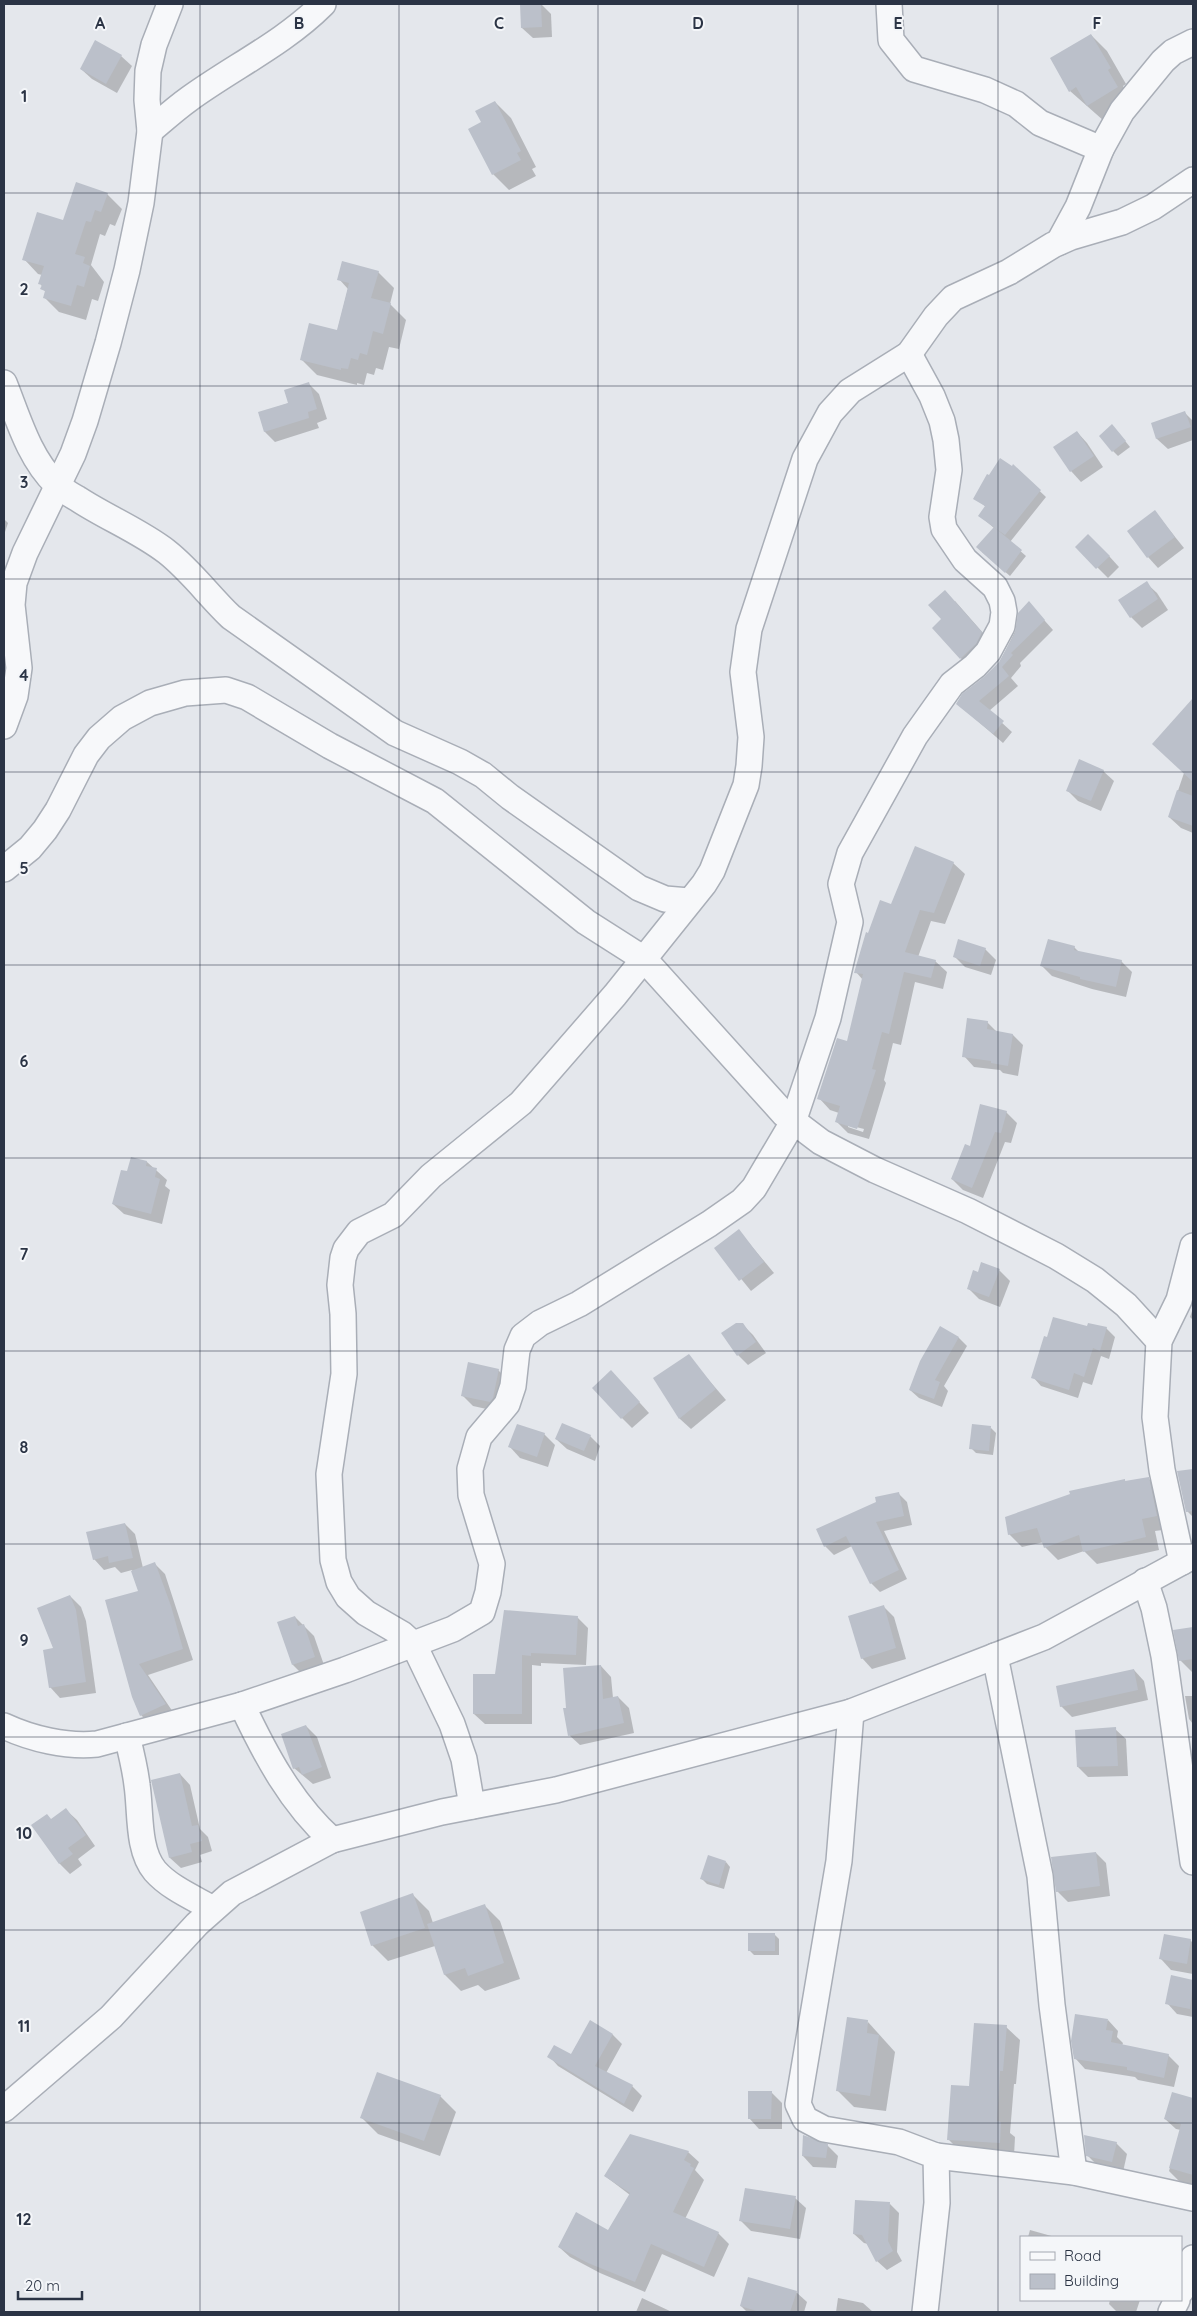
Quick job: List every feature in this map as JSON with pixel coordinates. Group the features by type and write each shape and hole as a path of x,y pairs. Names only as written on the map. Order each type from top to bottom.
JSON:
{"street":[{"path":"4,726 15,696 18,668 12,605 14,582 25,553 73,454 85,421 110,334 127,270 141,203 150,131 147,100 148,70 154,45 170,4"},
{"path":"150,131 189,99 277,41 311,16 323,4"},
{"path":"889,4 891,40 914,69 985,90 1016,104 1040,123 1100,148"},
{"path":"1059,242 1078,207 1100,148 1122,111 1163,61 1173,52 1193,42"},
{"path":"472,1806 464,1759 452,1724 414,1645 402,1634 366,1613 348,1597 339,1582 334,1560 329,1474 344,1374 340,1285 343,1258 358,1232 393,1215 431,1176 521,1103 644,959 704,884 712,871 746,785 750,766 751,736 743,682 746,642 805,460 830,413 842,398 857,386 909,354 936,316 953,298 1009,272 1059,242 1099,227 1122,222 1145,211 1193,180"},
{"path":"4,1726 36,1737 73,1744 97,1744 242,1705 414,1645 480,1614 485,1605 492,1564 471,1495 470,1469 479,1437 507,1404 513,1386 517,1350 523,1336 540,1323 579,1304 728,1212 754,1188 793,1122 828,1018 850,922 842,889 842,879 850,853 915,736 952,684 975,666 988,652 1002,626 1004,612 1002,601 994,587 965,560 944,529 942,517 949,470 946,440 942,421 932,396 909,354"},
{"path":"4,383 33,452 42,467 57,485 111,520 141,535 167,552 232,617 395,733 472,768 639,888 665,899 689,901"},
{"path":"4,869 30,848 45,830 58,810 86,756 99,738 122,718 150,703 185,693 226,690 247,697 330,746 435,801 586,922 644,959 751,1079 793,1122 821,1142 1056,1256 1095,1280 1126,1305 1159,1341"},
{"path":"4,2107 111,2017 158,1964 232,1892 332,1840 442,1812 556,1790 851,1712 1044,1637 1145,1580 1188,1559 1162,1470 1155,1417 1159,1341 1179,1300 1193,1246"},
{"path":"1145,1580 1164,1656 1193,1862"},
{"path":"995,1656 1040,1876 1052,2005 1074,2172"},
{"path":"242,1705 271,1763 295,1800 314,1824 332,1840"},
{"path":"851,1712 839,1861 798,2104 805,2119 824,2129 899,2142 936,2156 1074,2172 1193,2198"},
{"path":"128,1736 137,1784 142,1838 153,1869 163,1879 182,1892 213,1909"},
{"path":"925,2312 937,2203 936,2156"},
{"path":"1182,2289 1193,2258"}],"building":[{"path":"520,4 541,4 542,27 521,28"},
{"path":"1091,34 1111,68 1108,70 1118,87 1087,106 1076,87 1069,92 1050,58"},
{"path":"95,40 122,55 106,84 80,69"},
{"path":"495,101 521,151 517,153 521,160 492,175 468,129 481,122 475,111"},
{"path":"76,182 108,193 101,212 95,210 91,222 86,221 75,254 85,257 83,263 90,266 84,287 77,285 71,306 43,298 45,291 40,289 42,285 38,284 44,266 22,260 37,212 63,220"},
{"path":"342,261 379,271 371,298 391,303 383,334 373,331 367,355 360,353 358,360 351,358 348,369 341,368 341,370 300,360 309,323 337,330 349,283 337,280"},
{"path":"309,382 317,409 308,412 309,418 264,432 258,412 288,403 284,390"},
{"path":"1185,411 1191,427 1156,439 1151,423"},
{"path":"1112,424 1126,441 1112,452 1099,436"},
{"path":"1077,431 1094,456 1070,472 1053,447"},
{"path":"1000,458 1012,466 1013,464 1041,490 1005,535 978,516 985,506 973,499 987,474 989,475"},
{"path":"1155,510 1175,537 1147,558 1127,531"},
{"path":"994,527 1022,550 1005,573 976,547"},
{"path":"1088,534 1110,556 1096,569 1075,547"},
{"path":"1147,581 1158,599 1130,618 1118,600"},
{"path":"945,590 982,632 976,644 960,659 932,628 941,619 928,605"},
{"path":"1029,601 1045,620 1011,653 1013,655 1002,667 1009,676 979,701 1004,721 993,734 956,704 962,694 984,677 999,662 1015,633 1018,613"},
{"path":"1193,698 1193,782 1152,744"},
{"path":"1079,759 1104,770 1091,801 1066,791"},
{"path":"1177,790 1193,796 1193,826 1168,817"},
{"path":"915,846 954,862 934,913 920,910 905,952 936,960 931,978 904,972 889,1034 882,1032 872,1069 876,1070 857,1129 835,1122 840,1106 817,1099 837,1038 847,1041 863,974 854,973 866,932 868,933 880,900 891,904"},
{"path":"958,939 986,948 980,966 953,957"},
{"path":"1048,939 1075,946 1074,950 1122,960 1116,987 1080,979 1080,977 1040,966"},
{"path":"967,1018 988,1021 987,1029 1013,1034 1008,1066 991,1063 991,1061 962,1057"},
{"path":"980,1104 1007,1111 1001,1133 995,1132 972,1188 951,1179 965,1144 970,1146"},
{"path":"131,1157 147,1161 146,1166 157,1168 155,1177 160,1179 151,1214 112,1204 121,1170 127,1171"},
{"path":"739,1229 764,1262 739,1281 714,1248"},
{"path":"981,1262 1000,1269 989,1297 967,1289 973,1270 978,1272"},
{"path":"1053,1317 1087,1326 1088,1323 1107,1327 1100,1351 1093,1348 1084,1377 1074,1373 1069,1390 1031,1378 1044,1336 1047,1337"},
{"path":"736,1323 743,1323 756,1342 737,1356 721,1333"},
{"path":"940,1326 959,1337 935,1380 940,1382 934,1399 909,1390 920,1361"},
{"path":"689,1354 716,1389 679,1419 653,1378"},
{"path":"468,1362 499,1369 493,1398 490,1402 461,1396"},
{"path":"611,1370 640,1402 621,1419 592,1388"},
{"path":"562,1423 591,1435 584,1451 555,1439"},
{"path":"517,1424 545,1433 537,1457 508,1447"},
{"path":"972,1424 991,1426 989,1451 969,1449"},
{"path":"1193,1469 1193,1511 1186,1512 1177,1471"},
{"path":"1149,1477 1157,1516 1142,1519 1146,1537 1083,1552 1079,1535 1044,1548 1037,1528 1008,1535 1005,1517 1070,1494 1069,1491 1125,1479 1125,1481"},
{"path":"899,1492 904,1516 876,1522 899,1570 870,1584 846,1536 824,1547 816,1529 876,1502 875,1497"},
{"path":"125,1523 133,1558 109,1563 108,1556 93,1560 86,1532"},
{"path":"155,1562 171,1606 183,1649 139,1664 166,1704 140,1716 132,1697 105,1600 138,1591 131,1571"},
{"path":"70,1595 76,1610 86,1682 49,1688 43,1650 53,1648 37,1608"},
{"path":"884,1605 896,1648 861,1659 848,1616"},
{"path":"504,1610 578,1616 576,1655 531,1653 531,1656 522,1655 522,1714 473,1714 473,1674 495,1674"},
{"path":"295,1616 298,1626 304,1624 315,1657 292,1665 277,1622"},
{"path":"1193,1627 1193,1659 1179,1661 1173,1630"},
{"path":"601,1665 603,1699 618,1696 624,1723 568,1736 563,1708 566,1708 563,1668"},
{"path":"1134,1669 1138,1690 1060,1707 1056,1686"},
{"path":"306,1725 322,1767 302,1775 299,1767 293,1769 281,1734"},
{"path":"1116,1727 1118,1766 1077,1767 1075,1730"},
{"path":"180,1773 192,1826 198,1825 202,1841 190,1844 192,1852 169,1858 151,1780"},
{"path":"66,1808 86,1835 68,1848 73,1854 59,1864 31,1825 47,1814 51,1819"},
{"path":"1096,1852 1100,1886 1056,1892 1051,1857"},
{"path":"708,1855 726,1861 719,1885 700,1879"},
{"path":"413,1893 425,1928 371,1946 360,1912"},
{"path":"485,1904 504,1963 468,1976 465,1968 444,1975 427,1924"},
{"path":"748,1933 775,1933 775,1951 748,1951"},
{"path":"1164,1934 1191,1939 1187,1964 1159,1959"},
{"path":"1171,1975 1193,1980 1190,2009 1165,2004"},
{"path":"1075,2014 1108,2019 1106,2030 1113,2031 1111,2042 1169,2054 1164,2078 1127,2070 1127,2067 1074,2059 1071,2041"},
{"path":"847,2017 868,2020 867,2033 879,2035 870,2096 836,2091"},
{"path":"590,2020 613,2034 595,2066 633,2085 624,2104 547,2057 554,2045 571,2054"},
{"path":"974,2023 1007,2025 1003,2071 1000,2071 997,2121 1001,2122 1000,2143 947,2140 951,2085 969,2086"},
{"path":"377,2072 441,2095 424,2141 360,2118"},
{"path":"748,2091 772,2091 771,2119 748,2119"},
{"path":"1172,2092 1193,2098 1193,2175 1169,2168 1181,2124 1164,2119"},
{"path":"630,2134 689,2151 684,2160 694,2168 673,2212 719,2232 704,2267 651,2244 635,2282 588,2263 558,2247 576,2212 608,2230 630,2193 604,2176"},
{"path":"803,2135 828,2144 826,2158 802,2156"},
{"path":"1084,2135 1117,2142 1112,2162 1086,2156"},
{"path":"745,2188 796,2196 790,2229 739,2221"},
{"path":"855,2200 890,2202 888,2241 893,2251 876,2262 862,2235 853,2234"},
{"path":"748,2277 797,2291 790,2312 760,2312 740,2306"}]}
